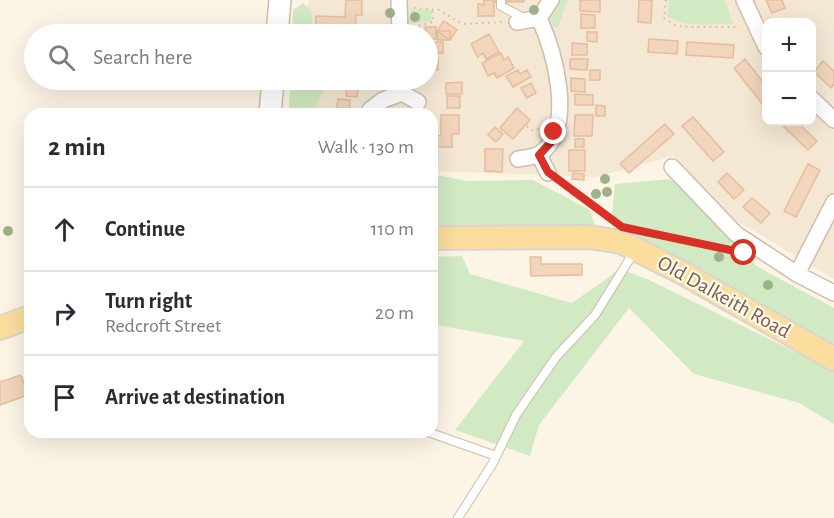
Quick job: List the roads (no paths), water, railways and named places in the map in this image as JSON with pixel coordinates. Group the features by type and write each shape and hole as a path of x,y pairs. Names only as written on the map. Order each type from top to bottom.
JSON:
{"main road":[{"name":"Old Dalkeith Road","path":"438,238 589,237 621,242 634,239 834,359"},
{"path":"0,328 24,319"}],"street":[{"path":"278,24 280,0"},
{"path":"518,159 539,155 552,141 557,121 559,72 550,42 529,20 551,0"},
{"path":"744,0 762,39"},
{"path":"399,5 400,24"},
{"path":"271,108 272,90"},
{"path":"373,108 397,90"},
{"path":"406,90 418,102"},
{"path":"816,103 834,120"},
{"path":"539,155 548,172"},
{"path":"672,167 736,234 797,274 834,293"},
{"path":"797,274 834,202"}],"lane":[{"path":"501,0 501,6 509,12 529,20"},
{"path":"458,518 496,456 516,415 556,357 595,315 634,239"},
{"path":"438,436 496,456"}]}
